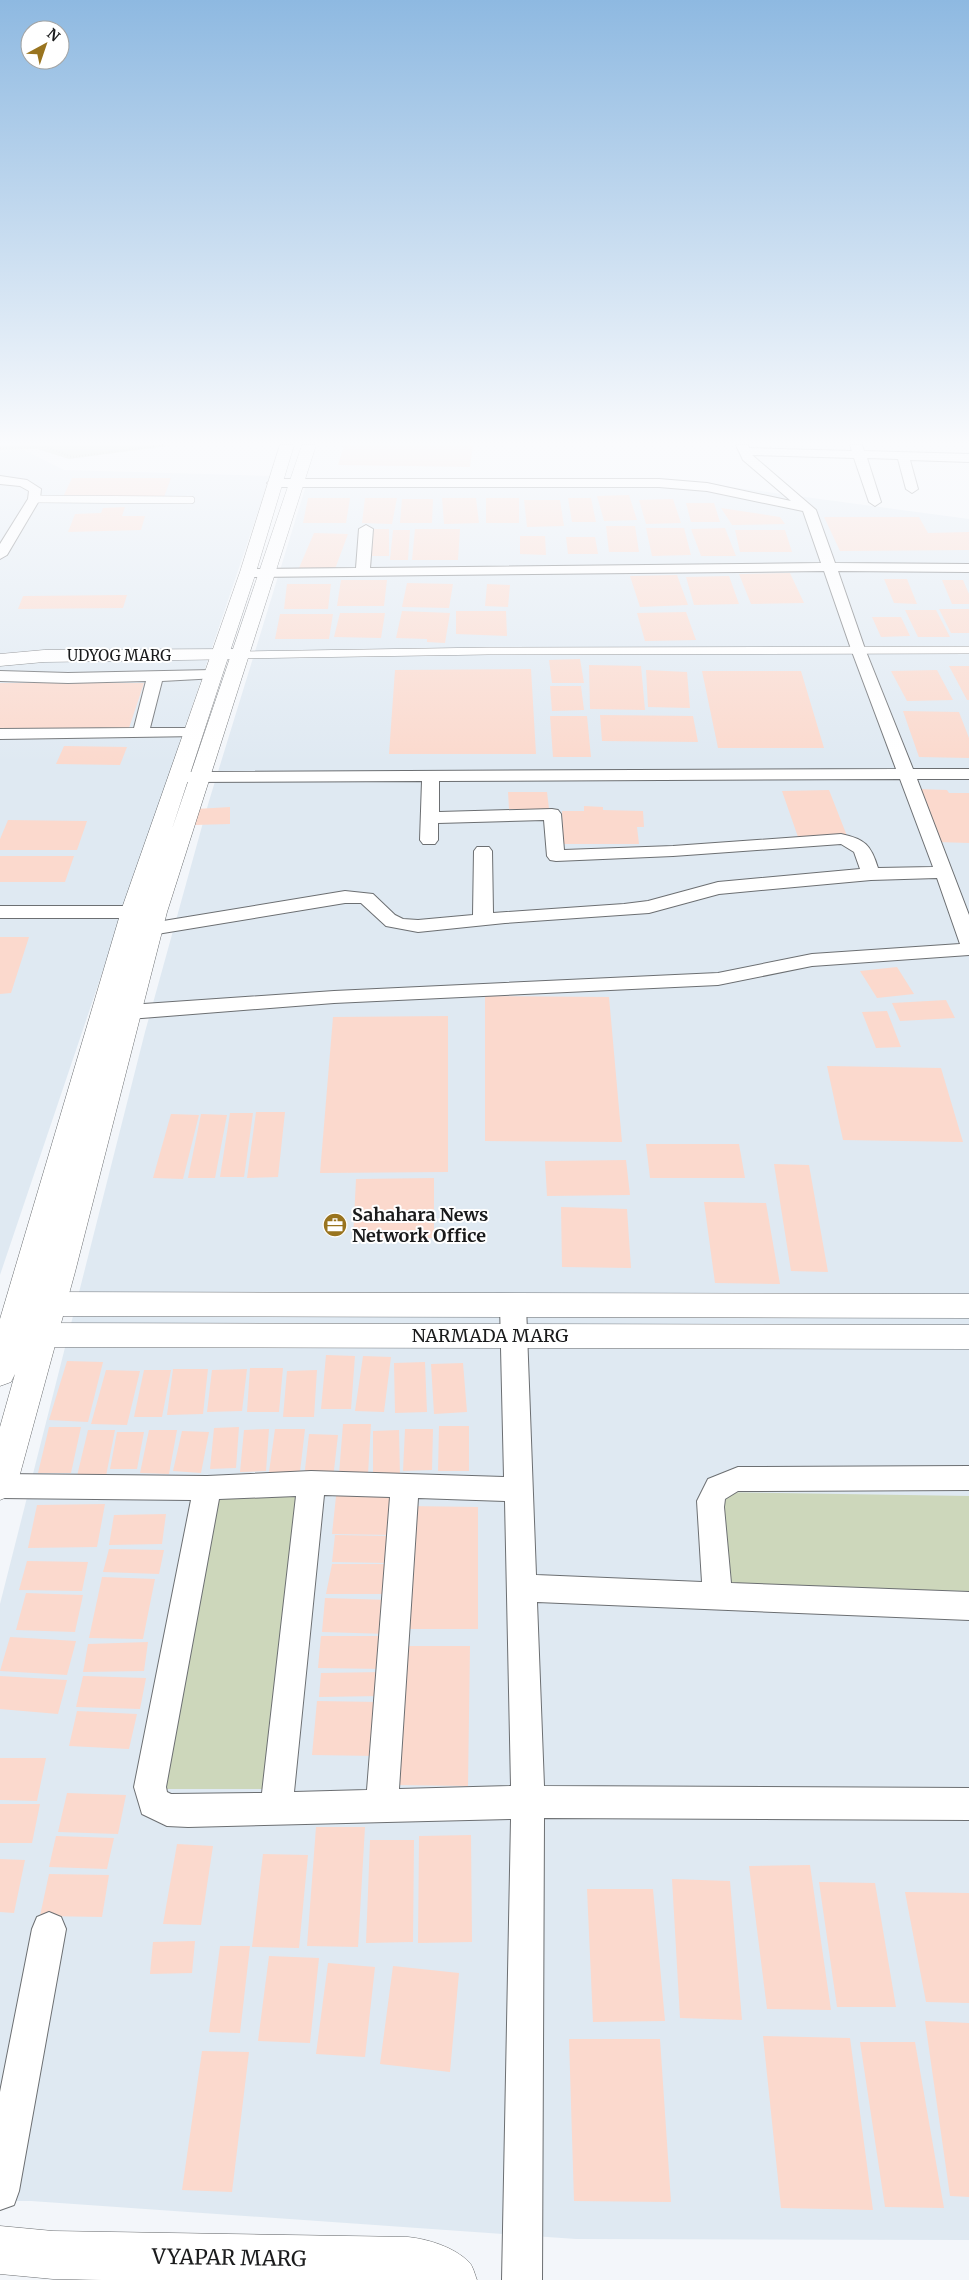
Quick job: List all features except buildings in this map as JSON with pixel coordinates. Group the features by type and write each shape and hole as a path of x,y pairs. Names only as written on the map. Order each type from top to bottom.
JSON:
{"main road":[{"path":"0,1372 146,918 224,665 263,551"},
{"name":"UDYOG MARG","path":"0,660 44,656 224,665"},
{"name":"UDYOG MARG","path":"0,665 40,671 224,665"},
{"path":"189,778 193,733 224,665"},
{"path":"0,1486 129,1012 146,918"},
{"name":"NARMADA MARG","path":"21,1304 969,1306"},
{"name":"NARMADA MARG","path":"11,1334 969,1338"},
{"name":"VYAPAR MARG","path":"0,2250 52,2255 408,2261 426,2263 453,2280"}],"street":[{"path":"363,572 364,551"},
{"path":"129,1012 334,997 718,979 812,960 968,939 858,650 824,551"},
{"path":"257,573 829,567 969,568"},
{"path":"0,676 155,676 224,665"},
{"path":"141,733 155,676"},
{"path":"0,734 193,733"},
{"path":"189,778 969,774"},
{"path":"429,840 431,777"},
{"path":"430,818 552,814 556,856 673,852 841,839 852,840 859,845 871,874"},
{"path":"483,851 483,920"},
{"path":"0,912 146,918 354,896 366,898 384,918 405,926 624,910 650,906 718,888 871,874 944,872"},
{"path":"513,1305 528,1802 522,2280"},
{"path":"718,1597 710,1507 711,1496 719,1485 738,1478 969,1478"},
{"path":"0,1486 207,1488 310,1483 519,1489"},
{"path":"276,1809 310,1483"},
{"path":"382,1807 405,1485"},
{"path":"207,1488 150,1787 154,1802 167,1810 382,1807 528,1802 969,1804"},
{"path":"522,1588 969,1606"},
{"path":"0,2191 49,1929"}],"lane":[{"path":"224,665 498,651 969,650"}],"shaded area":[{"path":"0,551 245,551 0,1275"},
{"path":"286,551 969,551 969,2240 576,2239 31,2201 0,2201 0,1604 145,1032 209,801"}],"green space":[{"path":"720,1492 969,1496 969,1591 731,1587"},
{"path":"208,1496 296,1496 267,1789 165,1789"}],"place":[{"name":"Sahahara News Network Office","path":"335,1225"}]}
